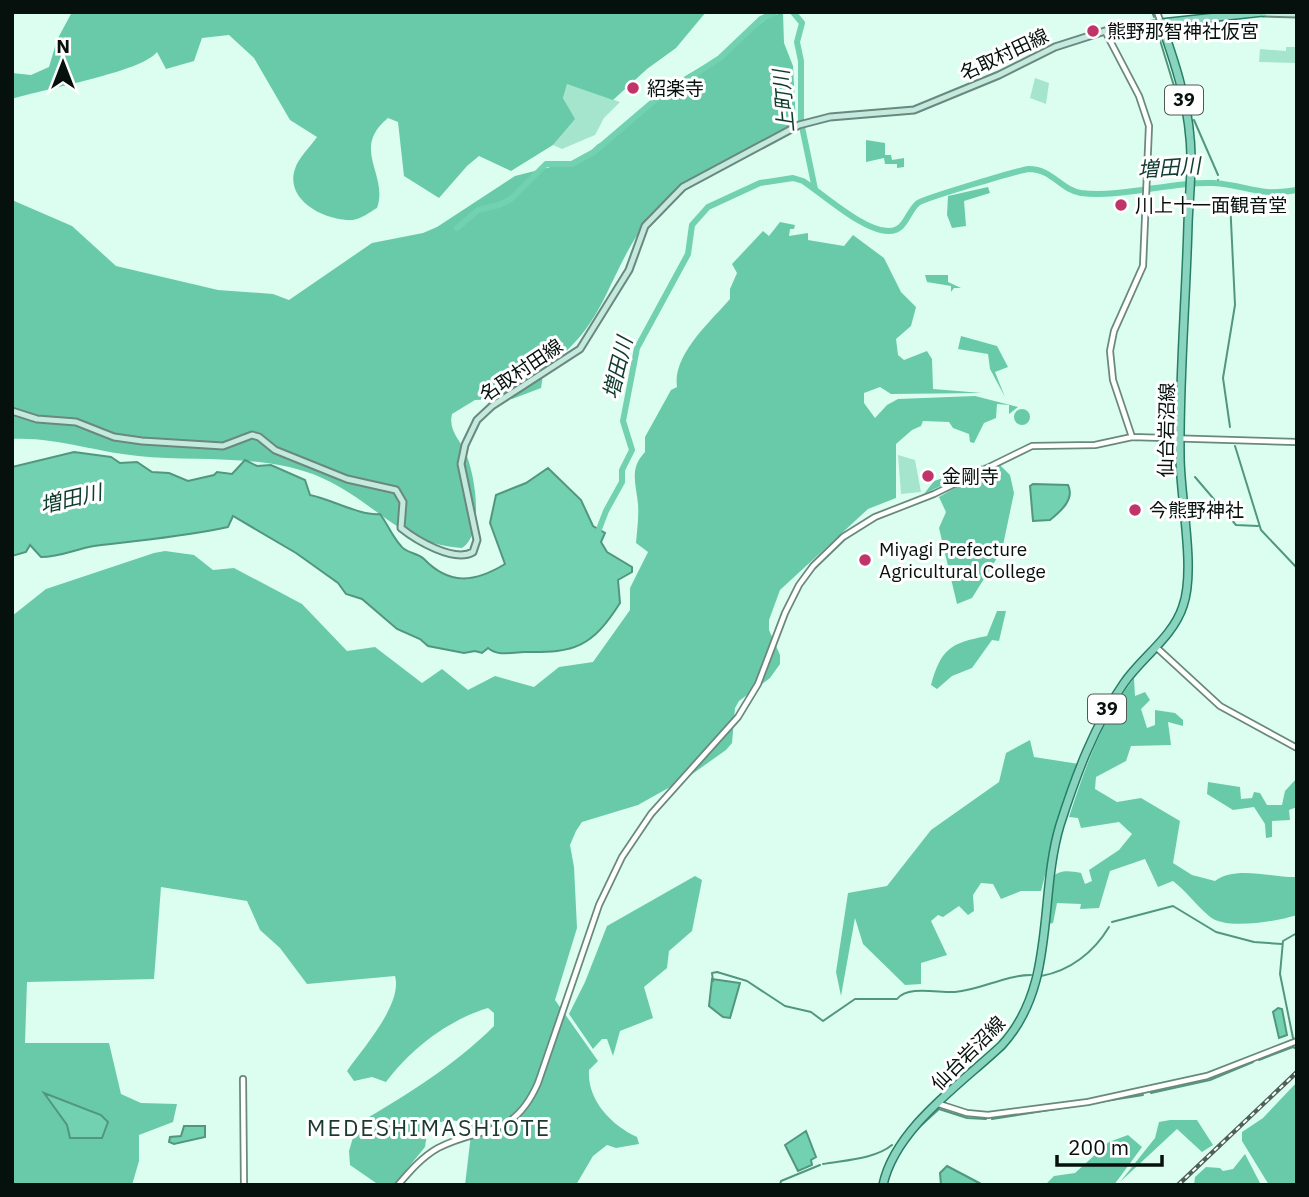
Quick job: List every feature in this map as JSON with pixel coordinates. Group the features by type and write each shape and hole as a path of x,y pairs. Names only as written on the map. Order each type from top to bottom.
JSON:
{"main road":[{"path":"1161,23 1263,13 1297,14"},
{"name":"名取村田線","path":"12,411 37,419 76,422 114,437 142,441 223,446 247,436 259,437 275,450 347,479 396,490 402,502 401,528 411,536 448,552 467,555 472,552 477,540 461,464 465,444 477,420 492,406 580,349 588,341 632,263 645,226 683,187 803,124 830,117 914,110 999,75 1038,54 1105,31 1161,23"},
{"name":"仙台岩沼線","path":"883,1185 890,1162 903,1140 1002,1045 1027,1011 1042,950 1048,873 1065,810 1103,716 1130,676 1178,617 1187,593 1180,438 1190,191 1187,114 1161,23"}],"street":[{"path":"1157,12 1161,23"},
{"path":"1105,31 1148,119 1143,266 1114,331 1110,351 1113,380 1132,437"},
{"path":"398,1185 433,1151 493,1131 516,1116 535,1090 605,890 631,842 651,814 738,717 758,684 792,598 826,551 864,523 934,494 1025,448 1045,444 1096,445 1132,437 1297,442"},
{"path":"1155,647 1220,706 1297,748"},
{"path":"939,1104 967,1113 988,1115 1088,1102 1207,1076 1297,1041"},
{"path":"243,1079 244,1185"}],"shaded area":[{"path":"72,12 706,12 676,48 647,69 613,100 567,84 563,98 575,119 553,145 511,171 479,156 439,198 404,176 398,122 388,118 377,129 372,140 371,151 379,196 377,208 362,217 343,220 310,207 296,191 293,180 295,169 317,137 290,120 254,58 229,35 202,38 194,61 166,69 157,52 148,59 113,73 12,99 12,73 31,75 49,67 57,40"},
{"path":"783,13 784,43 793,66 796,124 711,168 691,181 655,212 628,250 591,322 564,353 544,368 541,388 512,399 475,400 452,414 453,430 464,449 475,489 474,530 462,548 421,539 341,488 301,470 255,462 138,456 60,442 12,439 12,200 72,226 116,266 218,290 273,294 289,300 372,243 423,233 437,227 515,176 582,159 598,144 612,138 660,91 716,58 770,16"},
{"path":"1286,47 1297,47 1296,63 1259,62 1260,49 1286,51"},
{"path":"1035,78 1049,83 1046,104 1030,98"},
{"path":"567,83 620,102 604,118 595,135 562,149 553,145 574,119 563,98"},
{"path":"866,140 885,143 885,155 891,155 892,160 904,158 904,167 885,164 884,158 866,162"},
{"path":"988,187 990,193 964,201 966,226 952,228 947,215 948,196"},
{"path":"780,222 795,225 794,229 790,229 789,236 808,233 808,240 844,246 853,235 884,258 901,292 916,307 911,326 896,339 898,355 904,360 927,351 932,359 933,389 982,393 891,394 880,387 864,393 864,403 875,418 887,405 898,399 975,396 1018,407 1009,414 1009,405 997,404 996,418 984,423 974,443 970,442 969,434 953,428 949,422 923,421 921,426 896,444 896,498 868,509 780,590 769,620 769,630 780,655 780,664 770,678 739,701 735,708 732,743 688,777 638,805 582,822 576,831 570,845 574,867 577,928 555,1000 598,1061 589,1070 589,1081 596,1101 618,1126 637,1137 639,1144 616,1148 607,1145 593,1156 576,1185 465,1185 472,1126 445,1121 428,1128 425,1147 395,1184 376,1183 350,1165 349,1151 357,1124 411,1091 479,1041 494,1026 494,1013 488,1008 445,1028 419,1047 386,1082 372,1077 354,1081 347,1071 388,1012 396,987 395,976 307,984 280,948 260,930 247,901 161,887 154,979 27,982 25,1043 109,1043 121,1094 141,1103 177,1104 173,1122 139,1135 139,1161 132,1185 12,1185 12,616 46,589 165,551 194,555 213,570 234,568 302,604 347,651 375,647 422,683 442,669 468,690 495,676 534,687 559,667 593,662 630,610 630,588 648,552 636,543 638,509 635,470 645,452 645,437 671,390 677,387 680,363 694,339 730,299 730,289 737,273 732,264 763,231 769,236"},
{"path":"925,275 948,275 948,282 961,288 954,288 951,292 951,286 927,282"},
{"path":"961,336 997,346 1008,367 995,372 1005,397 990,369 988,354 958,349"},
{"path":"1019,409 1025,409 1030,417 1028,423 1019,425 1014,420 1014,414"},
{"path":"898,455 915,460 921,492 901,494"},
{"path":"998,463 1010,475 1014,493 1002,550 972,598 957,604 939,528 946,512 939,497"},
{"path":"986,464 924,494 934,481"},
{"path":"997,611 1006,611 999,641 992,640 972,668 952,676 937,689 931,685 943,656 956,645 987,636"},
{"path":"1134,678 1135,696 1145,692 1150,700 1141,709 1147,728 1155,725 1155,710 1175,713 1183,720 1183,726 1168,722 1171,745 1131,746 1126,761 1096,777 1095,789 1117,802 1141,798 1180,821 1173,863 1192,875 1215,881 1223,876 1243,873 1297,877 1297,915 1239,924 1217,921 1173,881 1158,887 1145,859 1110,871 1099,908 1080,909 1081,904 1057,903 1053,923 1049,924 1051,878 1058,873 1069,871 1081,873 1085,884 1092,881 1089,870 1119,850 1132,834 1119,822 1081,828 1078,818 1069,817 1096,744 1112,711"},
{"path":"1030,740 1034,757 1079,764 1063,804 1041,891 1021,891 1001,899 993,884 981,883 973,895 974,911 968,915 959,906 943,917 938,915 931,921 947,955 921,963 921,984 905,985 863,944 855,918 841,996 836,972 848,893 887,886 931,830 999,782 1006,753"},
{"path":"1297,778 1297,807 1289,810 1290,820 1272,821 1272,837 1266,838 1265,824 1254,807 1233,810 1207,794 1208,782 1240,787 1241,799 1252,798 1254,792 1260,793 1267,805 1282,805 1285,791"},
{"path":"695,876 702,880 692,931 669,951 667,968 644,987 653,1018 620,1031 613,1056 607,1039 602,1039 593,1049 569,1014 607,926"},
{"path":"1297,1082 1297,1185 1269,1185 1242,1141 1242,1132 1263,1118"},
{"path":"1197,1120 1213,1145 1202,1152 1177,1129 1120,1182 1155,1138 1159,1122"},
{"path":"1128,1135 1142,1147 1114,1185 1045,1185 1054,1176 1075,1173 1109,1142"},
{"path":"1245,1154 1261,1185 1194,1185 1195,1177 1206,1167 1220,1168 1223,1171 1233,1169"}],"water":[{"path":"74,452 111,457 120,463 137,462 152,472 169,473 188,481 217,472 232,474 245,460 257,466 271,465 305,480 310,495 364,512 380,514 403,548 443,573 462,578 483,575 505,564 490,523 496,495 526,483 548,468 581,500 593,526 605,533 601,542 607,552 632,567 632,572 618,580 620,603 610,618 591,638 581,644 557,651 501,653 488,648 482,653 464,653 428,646 420,639 397,629 362,599 346,594 338,583 296,553 233,516 228,527 94,546 48,557 41,557 30,545 26,552 12,556 12,467"},
{"path":"1068,485 1068,500 1050,520 1033,521 1030,486"},
{"path":"712,979 740,983 730,1018 723,1017 709,1006"},
{"path":"1278,1008 1282,1009 1287,1035 1279,1038 1273,1012"},
{"path":"44,1093 101,1115 108,1122 102,1138 70,1138 67,1125"},
{"path":"184,1126 205,1126 205,1137 174,1144 169,1142 170,1137 181,1136"},
{"path":"806,1131 816,1157 811,1160 812,1165 798,1171 785,1145"},
{"path":"947,1166 983,1185 941,1185 940,1173"}],"waterway":[{"name":"上町川","path":"457,228 478,210 511,199 546,164 572,164 594,152 655,100 720,58 761,19 775,12"},
{"name":"上町川","path":"793,12 802,23 797,42 801,61 801,122 815,189"},
{"path":"1152,12 1154,17"},
{"path":"1153,29 1158,34"},
{"path":"1159,37 1181,109"},
{"path":"1194,120 1218,175"},
{"name":"増田川","path":"596,537 622,482 622,470 632,450 623,421 637,348 688,254 692,225 708,207 760,183 793,178 803,181 868,226 889,231 899,228 914,207 924,200 1029,169 1044,172 1081,193 1114,193 1198,183 1225,184 1272,192 1297,190"},
{"path":"1230,200 1235,305 1223,378 1230,427"},
{"path":"1235,446 1261,530 1297,568"},
{"path":"1195,477 1236,525 1258,526"},
{"path":"1112,922 1173,906 1216,932 1254,942 1282,944"},
{"path":"1041,976 1062,970 1080,959 1096,945 1109,927"},
{"path":"1293,1038 1280,974 1283,941 1297,933"},
{"path":"713,981 712,973 717,972 747,981 785,1006 811,1012 823,1021 855,999 897,999 908,992 916,991 965,991 1012,977 1031,975"},
{"path":"1259,1060 1293,1047 1297,1049"},
{"path":"1151,1093 1210,1080 1253,1062"},
{"path":"992,1119 1143,1095"},
{"path":"915,1131 939,1109 967,1118 986,1119"},
{"path":"823,1164 868,1156 892,1145"},
{"path":"780,1185 781,1181 820,1165"}],"railway":[{"path":"1178,1185 1297,1072"}],"place":[{"name":"熊野那智神社仮宮","path":"1093,31"},
{"name":"紹楽寺","path":"633,88"},
{"name":"川上十一面観音堂","path":"1121,205"},
{"name":"金剛寺","path":"928,476"},
{"name":"今熊野神社","path":"1135,510"},
{"name":"Miyagi Prefecture Agricultural College","path":"865,560"}],"district":[{"name":"MEDESHIMASHIOTE","path":"429,1128"}]}
